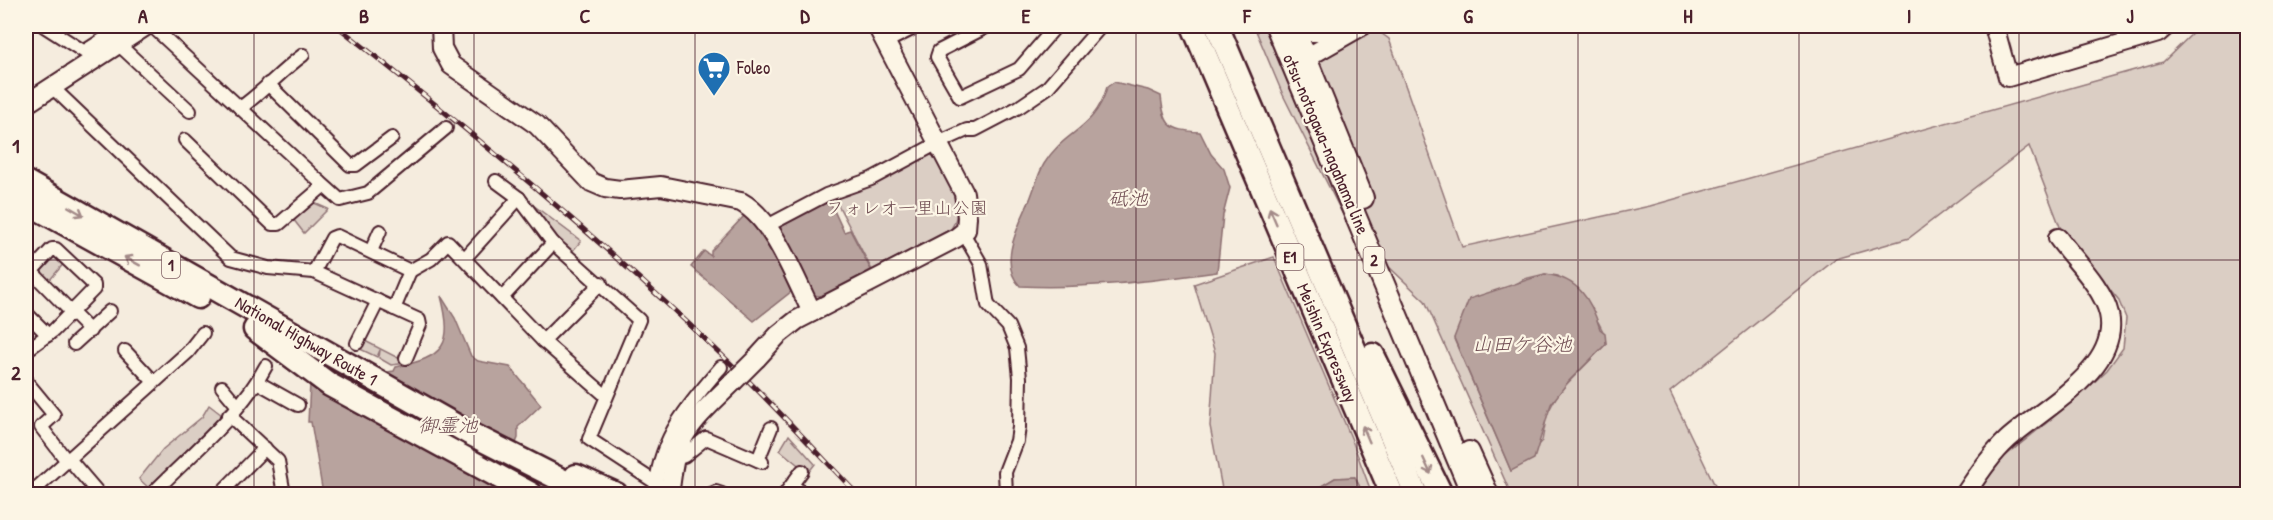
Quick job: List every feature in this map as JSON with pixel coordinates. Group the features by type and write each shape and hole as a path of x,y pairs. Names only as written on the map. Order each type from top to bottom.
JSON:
{"highway":[{"name":"Meishin Expressway","path":"1193,26 1391,492"},
{"name":"Meishin Expressway","path":"1218,26 1416,495"},
{"path":"1236,70 1314,226 1441,495"},
{"name":"National Highway Route 1","path":"26,182 260,324"},
{"name":"National Highway Route 1","path":"26,202 260,324 557,495"},
{"path":"314,354 525,450 616,495"},
{"path":"314,354 507,483 531,495"},
{"name":"National Highway Route 1","path":"314,354 589,495"}],"main road":[{"name":"otsu-notogawa-nagahama line","path":"1276,26 1300,56 1488,495"},
{"name":"otsu-notogawa-nagahama line","path":"1293,26 1300,56 1472,495"}],"street":[{"path":"44,26 89,55"},
{"path":"26,104 124,26"},
{"path":"89,55 147,26"},
{"path":"152,26 340,200 368,192 446,128"},
{"path":"441,26 442,48 451,65 537,125 591,182 605,188 620,190 661,186 741,202 761,216 812,312"},
{"path":"665,490 677,450 690,426 786,328 812,312 963,233 967,224 964,193 878,26"},
{"path":"886,42 918,26"},
{"path":"988,26 939,51 937,57 960,97 1019,69 1056,26"},
{"path":"767,226 826,195 870,179 938,143 967,130 975,130 1047,88 1101,26"},
{"path":"1298,26 1306,32 1338,29"},
{"path":"1300,56 1362,26"},
{"path":"1994,26 2008,77 2158,33 2164,27"},
{"path":"1300,56 1338,29"},
{"path":"117,43 190,111"},
{"path":"240,108 303,55"},
{"path":"268,84 350,165 356,165 392,138"},
{"path":"51,86 231,258 268,268 314,272 419,320 420,325 406,357"},
{"path":"185,140 272,224 279,224 321,189 320,182"},
{"path":"496,181 519,198 553,243 601,283 639,320 605,395 589,439 665,490"},
{"path":"465,258 519,198"},
{"path":"371,251 380,231"},
{"path":"963,233 981,264 988,305 1008,326 1017,348 1020,378 1019,427 1017,441 1005,472 1006,495"},
{"path":"314,272 332,238 337,236 410,271"},
{"path":"1965,495 1996,451 2080,381 2101,359 2108,345 2109,314 2104,300 2058,238"},
{"path":"394,309 410,271 431,259 448,242 543,341 605,395"},
{"path":"502,298 553,243"},
{"path":"31,347 48,335 73,311 94,289 94,285 56,249 52,249 27,271 73,311 90,331"},
{"path":"543,341 601,283"},
{"path":"357,343 378,301"},
{"path":"74,344 110,311"},
{"path":"26,313 48,335"},
{"path":"30,495 188,352 203,333"},
{"path":"125,351 154,382"},
{"path":"152,495 233,410 257,382 266,366"},
{"path":"665,490 660,456 677,420 721,367"},
{"path":"26,381 54,415 41,427 99,495"},
{"path":"257,382 280,401 298,405"},
{"path":"222,387 233,410 264,448 278,460 284,495"},
{"path":"675,459 684,456 706,438 760,461 771,428"},
{"path":"220,495 264,448"},
{"path":"802,471 789,490 804,495"},
{"path":"711,495 716,492 722,495"}],"green space":[{"path":"1254,26 1371,26 1389,39 1462,247 1650,206 2163,62 2200,26 2247,26 2247,494 1977,494 1998,462 2076,399 2107,370 2123,348 2126,318 2118,299 2062,232 2029,146 1909,238 1836,259 1670,392 1719,494 1511,494 1425,301 1351,231 1283,95","holes":["1545,274 1558,276 1594,316 1604,334 1606,344 1559,392 1547,414 1542,441 1511,471 1454,339 1463,319 1524,279"]},
{"name":"フォレオ一里山公園","path":"930,154 934,157 953,192 956,202 957,211 951,229 872,270 833,195"},
{"path":"312,202 328,209 304,233 293,219"},
{"path":"533,205 581,241 571,253 555,240 529,208"},
{"path":"55,254 65,262 49,281 39,268"},
{"path":"1274,257 1352,440 1372,494 1363,494 1355,477 1335,478 1308,494 1223,494 1210,426 1215,353 1194,284"},
{"path":"365,341 408,363 391,365 379,358 380,350 377,357 360,349"},
{"path":"209,405 222,415 151,490 139,479 163,449 202,417"},
{"path":"789,435 815,464 808,473 780,450"}],"water":[{"name":"砥池","path":"1114,82 1148,90 1161,96 1164,114 1170,125 1182,130 1200,132 1211,154 1224,169 1230,188 1223,215 1217,272 1094,285 1020,286 1011,267 1012,245 1044,164 1061,144 1095,113 1107,87"},
{"path":"824,203 831,204 844,232 850,230 871,270 821,296 810,295 777,232 781,225"},
{"path":"748,215 756,222 792,291 754,321 691,267 704,251 711,256 711,251 744,216"},
{"name":"山田ケ谷池","path":"1545,274 1566,280 1582,292 1592,308 1600,329 1605,333 1606,344 1568,382 1551,404 1534,459 1511,471 1454,338 1469,299"},
{"name":"御霊池","path":"441,296 455,318 471,356 478,361 510,367 541,405 518,427 518,438 496,491 499,494 323,494 311,422 308,422 310,384 394,371 396,367 425,359 435,353 445,338 445,313"},
{"path":"1355,477 1363,494 1308,494 1335,478"}],"railway":[{"path":"337,26 487,147 633,273 744,376 857,494"}],"place":[{"name":"Foleo","path":"714,97"}]}
